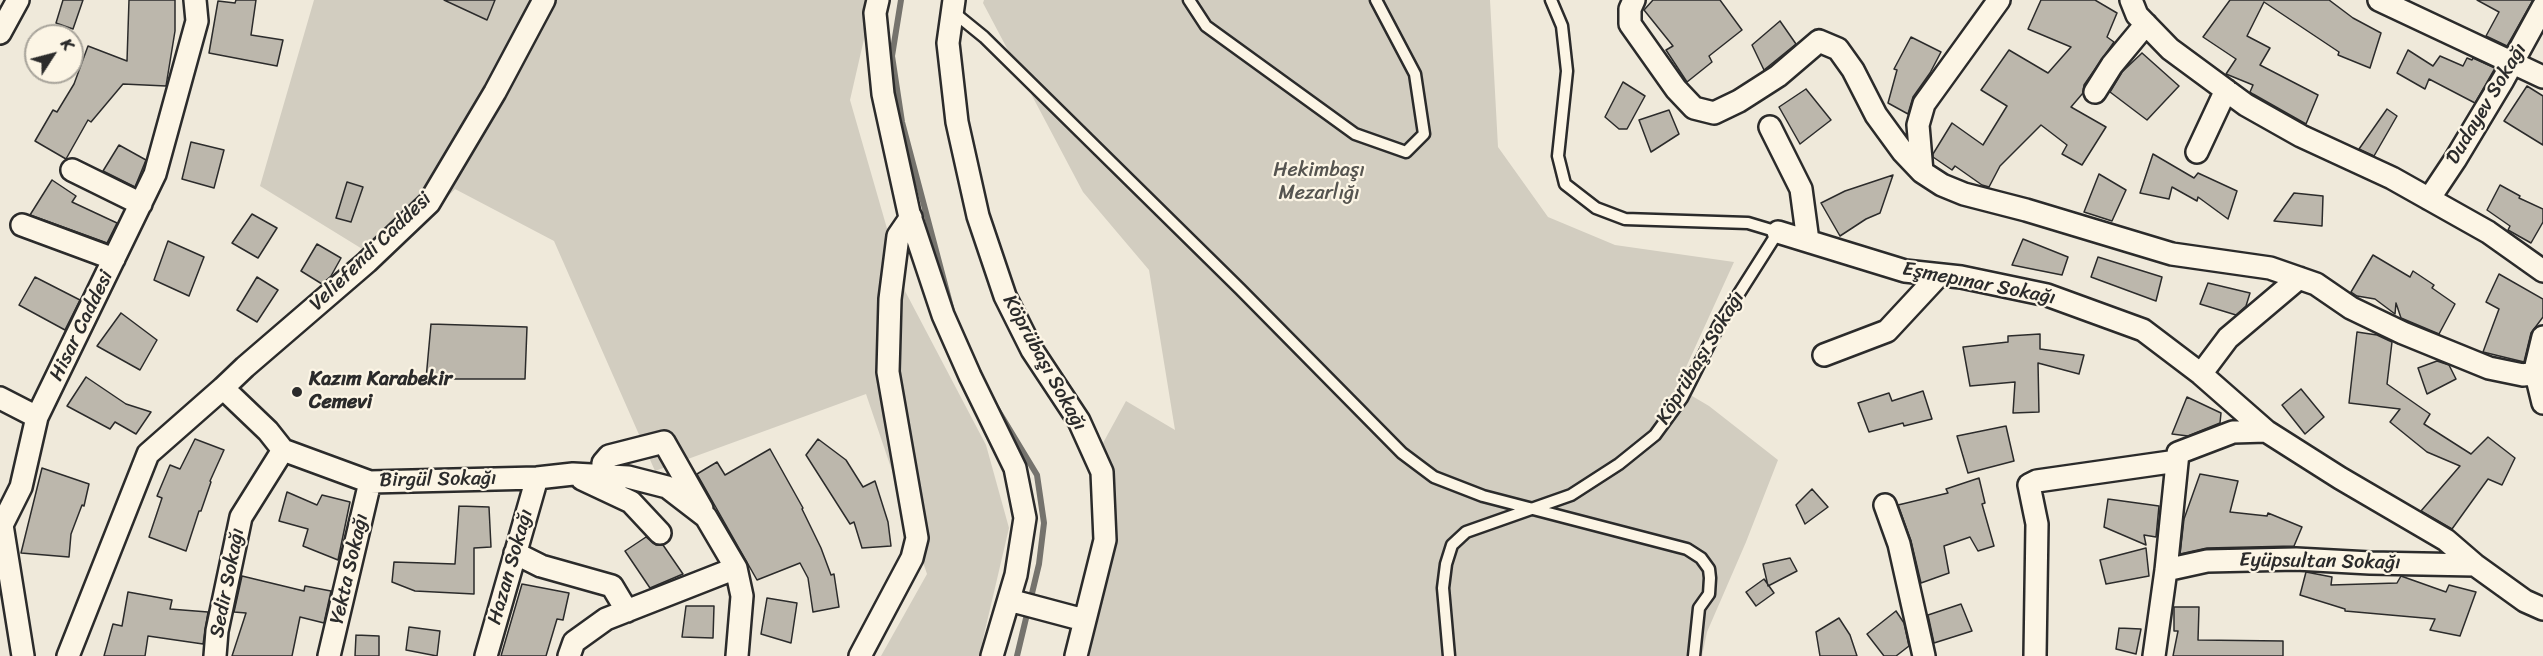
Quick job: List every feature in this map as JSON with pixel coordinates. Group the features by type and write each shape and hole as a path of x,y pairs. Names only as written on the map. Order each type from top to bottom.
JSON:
{"street":[{"path":"0,33 18,0"},
{"name":"Hisar Caddesi","path":"23,656 1,524 21,487 37,417 155,174 197,21 195,0"},
{"name":"Veliefendi Caddesi","path":"223,388 367,262 429,203 495,93 544,0"},
{"path":"878,0 875,13 883,94 911,217 943,315 969,376 1015,468 1026,518 1016,575 1015,602 992,656"},
{"path":"1634,0 1630,9 1630,24 1676,89 1694,108 1714,113 1739,101 1779,76 1819,41 1838,49 1853,70 1876,115 1903,152 1922,171 1942,185 1964,194 2026,210 2172,254 2270,268 2316,284 2352,308 2403,333 2489,368 2523,375 2536,374"},
{"path":"1922,171 1918,125 1923,104 1999,0"},
{"path":"2131,0 2137,15 2170,49 2246,105 2301,136 2392,178 2488,232 2543,271"},
{"path":"2379,0 2543,77"},
{"name":"Köprübaşı Sokağı","path":"953,5 948,43 957,122 978,216 1005,296 1032,350 1079,421 1102,472 1105,540 1076,618 1076,656"},
{"name":"Dudayev Sokağı","path":"2429,199 2455,160 2543,7"},
{"path":"2095,92 2112,65 2146,24"},
{"path":"2197,152 2226,90"},
{"path":"1770,127 1801,189 1808,242"},
{"path":"72,170 141,204"},
{"path":"860,656 912,558 917,538 888,372 890,299 898,236 911,217"},
{"path":"22,225 114,260"},
{"name":"Eşmepınar Sokağı","path":"1778,232 1905,271 1939,274 2047,295 2143,330 2201,374 2266,431 2340,478 2446,540 2475,565 2525,601 2543,609"},
{"path":"1824,355 1887,331 1939,274"},
{"path":"2201,374 2228,338 2299,278"},
{"path":"2543,337 2536,374 2543,403"},
{"path":"68,656 148,454 223,388 268,431 282,450"},
{"path":"0,398 37,417"},
{"path":"2154,656 2166,570 2178,453 2234,432 2266,431"},
{"name":"Birgül Sokağı","path":"606,476 603,463 609,456 664,442 736,568 742,596 736,656"},
{"name":"Birgül Sokağı","path":"282,450 370,482 537,478 573,474 628,477 667,487 706,517"},
{"name":"Sedir Sokağı","path":"215,656 217,631 240,517 282,450"},
{"path":"2035,656 2037,524 2030,485 2037,481 2177,461"},
{"path":"573,474 631,502 660,533"},
{"name":"Hazan Sokağı","path":"486,656 537,478"},
{"name":"Yekta Sokağı","path":"329,656 370,482"},
{"path":"1885,505 1899,544 1924,656"},
{"path":"515,553 541,566 612,586 627,611"},
{"name":"Eyüpsultan Sokağı","path":"2166,570 2207,561 2296,559 2475,565"},
{"path":"569,656 574,642 606,619 736,568"},
{"path":"1015,602 1076,618"}],"lane":[{"path":"1190,0 1206,26 1355,134 1406,152 1424,134 1415,74 1376,0"},
{"path":"1551,0 1562,26 1567,71 1558,156 1565,184 1596,208 1625,219 1748,223 1778,232"},
{"path":"953,5 1402,453 1434,477 1483,496 1688,549 1701,558 1709,569 1710,578 1708,594 1699,608 1695,656"},
{"name":"Köprübaşı Sokağı","path":"1449,656 1443,588 1446,564 1452,545 1466,532 1571,495 1619,464 1654,435 1682,398 1719,325 1778,232"}],"green space":[{"path":"314,0 873,0 850,100 905,291 986,445 1009,528 979,656 881,656 927,574 866,394 655,471 554,241 455,189 385,263 260,186"},
{"name":"Hekimbaşı Mezarlığı","path":"984,0 1490,0 1498,147 1548,217 1615,245 1734,262 1677,387 1709,406 1778,460 1707,632 1702,656 1086,656 1111,492 1103,443 1126,401 1175,430 1149,270 1083,192 983,3"}],"building":[{"path":"63,0 83,0 75,24 56,23"},
{"path":"129,0 175,0 175,31 166,86 123,84 91,122 88,120 66,159 35,141 53,110 57,112 74,84 84,84 84,57 88,46 127,61"},
{"path":"236,0 256,0 251,35 283,40 277,66 209,53 218,1 235,3"},
{"path":"444,0 495,0 487,20"},
{"path":"1653,0 1720,0 1742,30 1709,56 1712,62 1687,82 1666,50 1673,46 1644,10"},
{"path":"2041,0 2095,0 2117,13 2107,37 2114,42 2084,85 2083,93 2071,107 2106,127 2082,165 2062,154 2067,145 2041,125 2000,166 1989,187 1982,185 1955,166 1952,170 1933,157 1933,154 1952,123 1983,145 2007,106 1981,90 2009,50 2048,73 2071,47 2028,29"},
{"path":"2230,0 2329,0 2353,18 2381,33 2370,68 2338,55 2339,52 2264,2 2247,36 2270,48 2260,65 2318,95 2306,124 2250,92 2253,85 2226,74 2236,59 2203,37"},
{"path":"2477,0 2533,0 2507,46 2486,36 2499,12"},
{"path":"1780,21 1796,44 1764,70 1752,45"},
{"path":"1911,37 1941,52 1913,97 1908,114 1888,103 1897,70 1894,69"},
{"path":"2408,50 2433,66 2440,56 2463,66 2467,58 2472,60 2473,58 2495,68 2475,103 2429,79 2425,89 2397,73"},
{"path":"2142,53 2179,86 2147,120 2110,92 2122,72"},
{"path":"1623,82 1645,96 1627,129 1619,129 1605,117"},
{"path":"2527,86 2543,96 2543,145 2504,121"},
{"path":"1806,89 1831,120 1800,144 1779,107"},
{"path":"2387,109 2397,116 2374,156 2359,149"},
{"path":"1669,110 1679,134 1651,152 1639,120"},
{"path":"191,142 224,150 214,188 182,179"},
{"path":"119,145 146,160 135,187 103,171"},
{"path":"2153,154 2194,178 2198,173 2237,191 2228,219 2198,197 2197,201 2172,187 2169,199 2140,193"},
{"path":"2099,174 2126,190 2112,221 2084,212"},
{"path":"1893,175 1880,213 1840,236 1821,203 1845,191"},
{"path":"52,180 76,196 72,202 117,223 107,243 30,215"},
{"path":"347,182 363,187 351,222 336,218"},
{"path":"2500,185 2520,196 2519,198 2543,209 2543,222 2531,243 2508,230 2510,226 2487,210"},
{"path":"2294,193 2323,196 2322,226 2274,221"},
{"path":"252,214 277,228 258,258 232,243"},
{"path":"2023,239 2068,257 2062,275 2012,265"},
{"path":"168,241 204,257 189,296 154,280"},
{"path":"317,244 341,258 331,276 322,284 301,271"},
{"path":"2373,255 2410,277 2413,271 2434,285 2432,288 2455,304 2439,334 2401,318 2396,303 2395,314 2375,299 2357,296 2351,292"},
{"path":"2098,257 2162,277 2156,301 2091,277"},
{"path":"2499,274 2543,299 2543,317 2531,333 2524,362 2483,352 2499,309 2486,302"},
{"path":"35,277 80,300 65,330 19,305"},
{"path":"257,277 278,290 257,322 237,310"},
{"path":"2208,283 2250,293 2246,306 2236,315 2200,304"},
{"path":"121,313 157,340 140,370 97,346"},
{"path":"431,324 527,327 525,379 426,379"},
{"path":"2357,332 2377,335 2392,342 2387,384 2430,414 2424,424 2471,454 2488,437 2515,458 2502,485 2488,479 2452,529 2421,511 2460,466 2427,452 2390,422 2400,409 2349,403"},
{"path":"2040,334 2040,349 2084,355 2079,374 2038,363 2039,412 2013,413 2015,382 1970,386 1963,347 2008,342 2008,336"},
{"path":"2437,361 2449,365 2456,379 2427,394 2418,368"},
{"path":"86,377 126,404 151,412 136,434 115,422 110,429 67,406"},
{"path":"2301,389 2324,417 2305,434 2282,405"},
{"path":"1923,391 1932,419 1904,426 1903,423 1869,432 1858,403 1889,393 1892,401"},
{"path":"2187,397 2221,413 2220,423 2188,436 2172,434"},
{"path":"2006,426 2014,461 1968,473 1957,436"},
{"path":"195,439 224,450 210,481 186,551 149,537 162,498 157,496 170,465 180,469"},
{"path":"818,439 846,460 863,487 875,481 888,522 891,546 862,548 854,522 850,524 806,455"},
{"path":"770,449 803,508 831,575 834,574 839,607 813,612 808,578 800,563 757,580 697,474 717,462 725,475"},
{"path":"42,468 89,484 84,506 82,505 71,534 69,557 21,553"},
{"path":"2200,474 2238,481 2230,512 2267,516 2268,513 2302,527 2294,546 2207,548 2180,554 2184,519"},
{"path":"1979,478 1985,503 1982,504 1994,546 1978,551 1970,537 1944,546 1949,573 1921,583 1911,541 1898,505 1948,493 1946,489"},
{"path":"1812,489 1828,507 1805,524 1796,505"},
{"path":"287,492 317,505 322,495 350,502 338,560 303,546 308,529 279,521"},
{"path":"2108,499 2159,506 2156,537 2144,535 2146,545 2104,527"},
{"path":"459,506 489,507 491,547 474,548 474,594 415,591 392,582 394,562 455,564"},
{"path":"646,537 656,545 663,545 683,574 650,588 625,551"},
{"path":"2146,548 2149,576 2106,584 2100,560"},
{"path":"1790,558 1797,571 1768,586 1763,564"},
{"path":"2306,572 2332,577 2331,585 2397,583 2401,576 2446,592 2449,585 2476,592 2460,636 2430,630 2435,619 2345,611 2345,609 2300,595"},
{"path":"242,576 304,591 305,586 331,591 324,623 300,617 292,656 232,656 246,613 234,612"},
{"path":"1764,579 1774,593 1756,606 1746,592"},
{"path":"522,584 569,593 563,620 557,619 546,656 501,656"},
{"path":"128,592 172,600 170,609 208,612 203,644 148,636 145,656 104,656 113,624 122,626"},
{"path":"767,598 797,603 791,643 761,634"},
{"path":"1961,604 1972,631 1934,643 1928,615"},
{"path":"686,606 714,606 713,638 682,637"},
{"path":"2174,607 2199,607 2198,640 2283,641 2283,656 2173,656 2178,631 2174,631"},
{"path":"1896,611 1904,623 1909,646 1896,656 1884,656 1867,634"},
{"path":"1839,618 1850,635 1857,656 1820,656 1816,632"},
{"path":"409,627 440,631 437,656 406,650"},
{"path":"2119,628 2141,629 2136,654 2116,649"},
{"path":"356,635 379,636 379,656 355,656"}],"waterway":[{"path":"901,0 892,56 902,122 952,311"},
{"path":"996,407 1037,475 1044,523 1039,564 1017,656"}],"place":[{"name":"Kazım Karabekir Cemevi","path":"297,392"}]}
